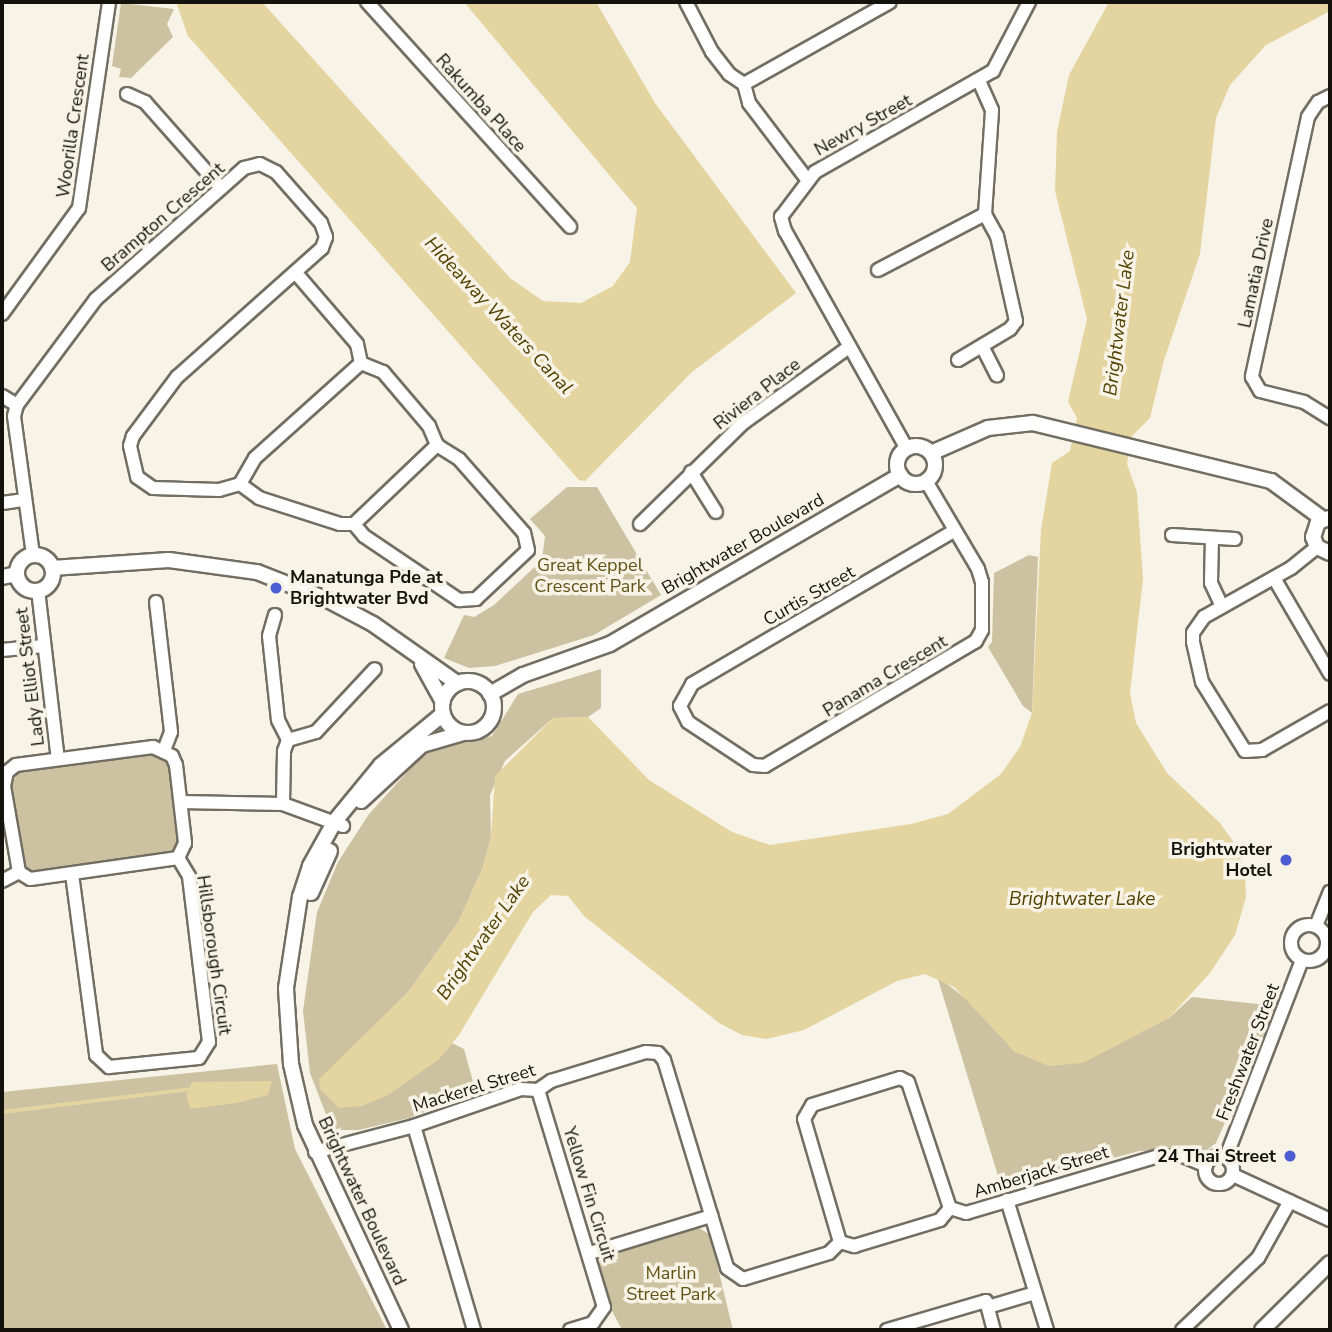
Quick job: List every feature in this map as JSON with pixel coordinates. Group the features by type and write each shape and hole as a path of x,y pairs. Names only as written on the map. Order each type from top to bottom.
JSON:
{"street":[{"name":"Woorilla Crescent","path":"2,314 79,208 109,2"},
{"name":"Rakumba Place","path":"367,2 569,227"},
{"path":"686,2 712,52 729,74 744,84 750,103 806,178"},
{"path":"744,84 890,2"},
{"name":"Newry Street","path":"907,449 782,224 784,209 806,178 979,81 1000,64 1029,2"},
{"path":"958,360 1010,329 1016,311 997,236 985,214 992,110 979,81"},
{"path":"127,93 145,102 221,188"},
{"name":"Lamatia Drive","path":"1330,96 1318,102 1308,117 1252,377 1260,391 1304,402 1330,417"},
{"name":"Brampton Crescent","path":"17,405 91,304 221,188 253,164 270,167 321,223 326,237 322,248 177,377 133,436 130,446 137,477 153,488 219,490 240,484"},
{"path":"878,270 985,214"},
{"path":"296,273 357,344 361,363"},
{"name":"Riviera Place","path":"640,524 742,424 849,346"},
{"path":"982,346 997,375"},
{"path":"354,524 364,536 467,602 524,556 528,541 459,459 437,445 429,425 383,372 361,363"},
{"path":"361,363 255,458 240,484 259,498 340,524 354,524 437,445"},
{"path":"2,396 17,405 13,416 33,555"},
{"path":"931,453 988,428 1013,423 1053,427 1271,481 1326,519 1313,532 1323,550 1222,607 1197,625 1193,642 1202,682 1245,751 1262,750 1330,711"},
{"path":"918,446 931,453 934,471 926,481 910,482 900,475 898,460 907,449 918,446"},
{"path":"691,472 716,512"},
{"name":"Brightwater Boulevard","path":"491,694 523,675 610,644 900,475"},
{"name":"Panama Crescent","path":"684,692 680,706 688,722 753,765 775,763 976,641 982,630 982,582 926,481"},
{"path":"2,503 23,500"},
{"name":"Curtis Street","path":"684,692 954,531"},
{"path":"1172,535 1235,539"},
{"path":"1212,538 1211,583 1222,607"},
{"path":"33,555 46,559 52,568 48,584 38,590 27,588 17,574 20,563 33,555"},
{"path":"52,568 169,560 257,572 326,598 373,624 420,660 457,683 472,682 491,694 494,711 486,725 463,733 449,725 420,660"},
{"path":"2,577 17,574"},
{"path":"1274,578 1330,674"},
{"name":"Lady Elliot Street","path":"38,590 58,759"},
{"path":"156,602 171,732 164,750"},
{"path":"275,615 269,636 278,720 288,740 284,751 283,804"},
{"path":"2,650 44,646"},
{"path":"288,740 316,732 375,669"},
{"path":"443,708 457,683"},
{"name":"Brightwater Boulevard","path":"401,1330 315,1152 297,1097 288,1041 286,988 296,918 310,866 381,765 443,708"},
{"name":"Brightwater Boulevard","path":"340,824 422,745 463,733"},
{"path":"19,872 3,776 16,765 164,750"},
{"path":"19,872 30,878 178,858 186,844 181,802 176,765 164,750"},
{"path":"181,802 283,804 340,824"},
{"name":"Hillsborough Circuit","path":"72,874 96,1055 109,1067 199,1058 209,1042 189,876 178,858"},
{"path":"2,881 19,872"},
{"path":"1316,926 1330,892"},
{"path":"1316,926 1325,933 1328,949 1320,958 1302,960 1293,951 1291,939 1298,928 1316,926"},
{"name":"Freshwater Street","path":"1226,1157 1302,960"},
{"name":"Mackerel Street","path":"315,1152 414,1126 521,1089 538,1090 551,1081 646,1052 658,1054 664,1060 711,1216 733,1276 743,1279 817,1256 840,1242"},
{"path":"900,1078 908,1082 950,1208 940,1220 854,1245 840,1242 804,1119 812,1105 900,1078"},
{"name":"Yellow Fin Circuit","path":"538,1090 590,1253 604,1307 601,1316 570,1330"},
{"path":"414,1126 474,1330"},
{"name":"Amberjack Street","path":"950,1208 966,1213 1158,1156 1183,1156 1206,1166"},
{"path":"1214,1157 1226,1157 1232,1163 1233,1175 1217,1184 1206,1175 1206,1166 1214,1157"},
{"path":"1233,1175 1330,1220"},
{"path":"1007,1200 1047,1330"},
{"path":"1182,1330 1258,1258 1290,1201"},
{"path":"590,1253 711,1216"},
{"path":"1262,1330 1330,1264"},
{"path":"988,1307 1035,1293"},
{"path":"887,1330 986,1301 994,1330"}],"green space":[{"path":"121,3 174,9 167,24 173,37 131,78 119,77 121,69 112,66"},
{"name":"Great Keppel Crescent Park","path":"567,487 597,487 661,595 594,635 495,666 469,668 444,658 464,615 474,617 494,605 542,560 545,536 530,519"},
{"path":"1029,555 1038,557 1032,713 1023,706 988,647 992,642 994,573"},
{"path":"601,669 601,708 588,717 553,718 505,761 490,795 491,837 483,867 459,921 409,991 325,1077 331,1100 438,1060 452,1043 464,1049 476,1093 409,1118 359,1130 332,1130 310,1073 303,1011 317,912 338,862 369,814 419,759 435,749 492,736 518,694"},
{"path":"153,753 167,759 170,766 180,845 175,853 35,874 22,868 10,787 18,772"},
{"path":"937,976 970,1002 1015,1052 1169,1018 1192,997 1276,1006 1216,1143 1207,1150 1139,1151 1002,1189"},
{"path":"277,1064 295,1149 387,1330 2,1330 2,1092"},
{"name":"Marlin Street Park","path":"698,1227 710,1235 733,1330 622,1330 610,1307 599,1262 605,1255"}],"water":[{"name":"Hideaway Waters Canal","path":"176,2 262,2 510,278 543,301 581,303 613,286 630,262 637,208 464,2 596,2 655,103 796,293 692,372 585,481 579,480 188,36"},
{"name":"Brightwater Lake","path":"1109,2 1330,2 1330,11 1266,45 1230,85 1216,118 1200,254 1164,360 1150,418 1132,436 1127,464 1137,492 1143,579 1130,693 1136,723 1167,773 1220,823 1237,847 1245,871 1246,897 1235,935 1210,973 1169,1018 1083,1063 1049,1066 1015,1052 954,987 925,974 897,981 804,1030 766,1039 742,1035 719,1023 584,916 568,896 551,895 533,912 459,1035 438,1060 388,1095 362,1106 339,1108 320,1089 319,1079 409,991 459,921 483,867 491,837 495,776 553,718 588,717 649,780 732,832 770,845 911,824 948,814 1001,774 1020,747 1032,713 1041,530 1052,463 1070,451 1077,418 1068,402 1087,319 1055,191 1057,132 1069,75"},
{"path":"272,1081 268,1095 236,1103 190,1109 186,1095 192,1082"}],"waterway":[{"path":"2,1112 191,1089"}],"place":[{"name":"Manatunga Pde at Brightwater Bvd","path":"276,588"},
{"name":"Brightwater Hotel","path":"1286,860"},
{"name":"24 Thai Street","path":"1290,1156"}]}
